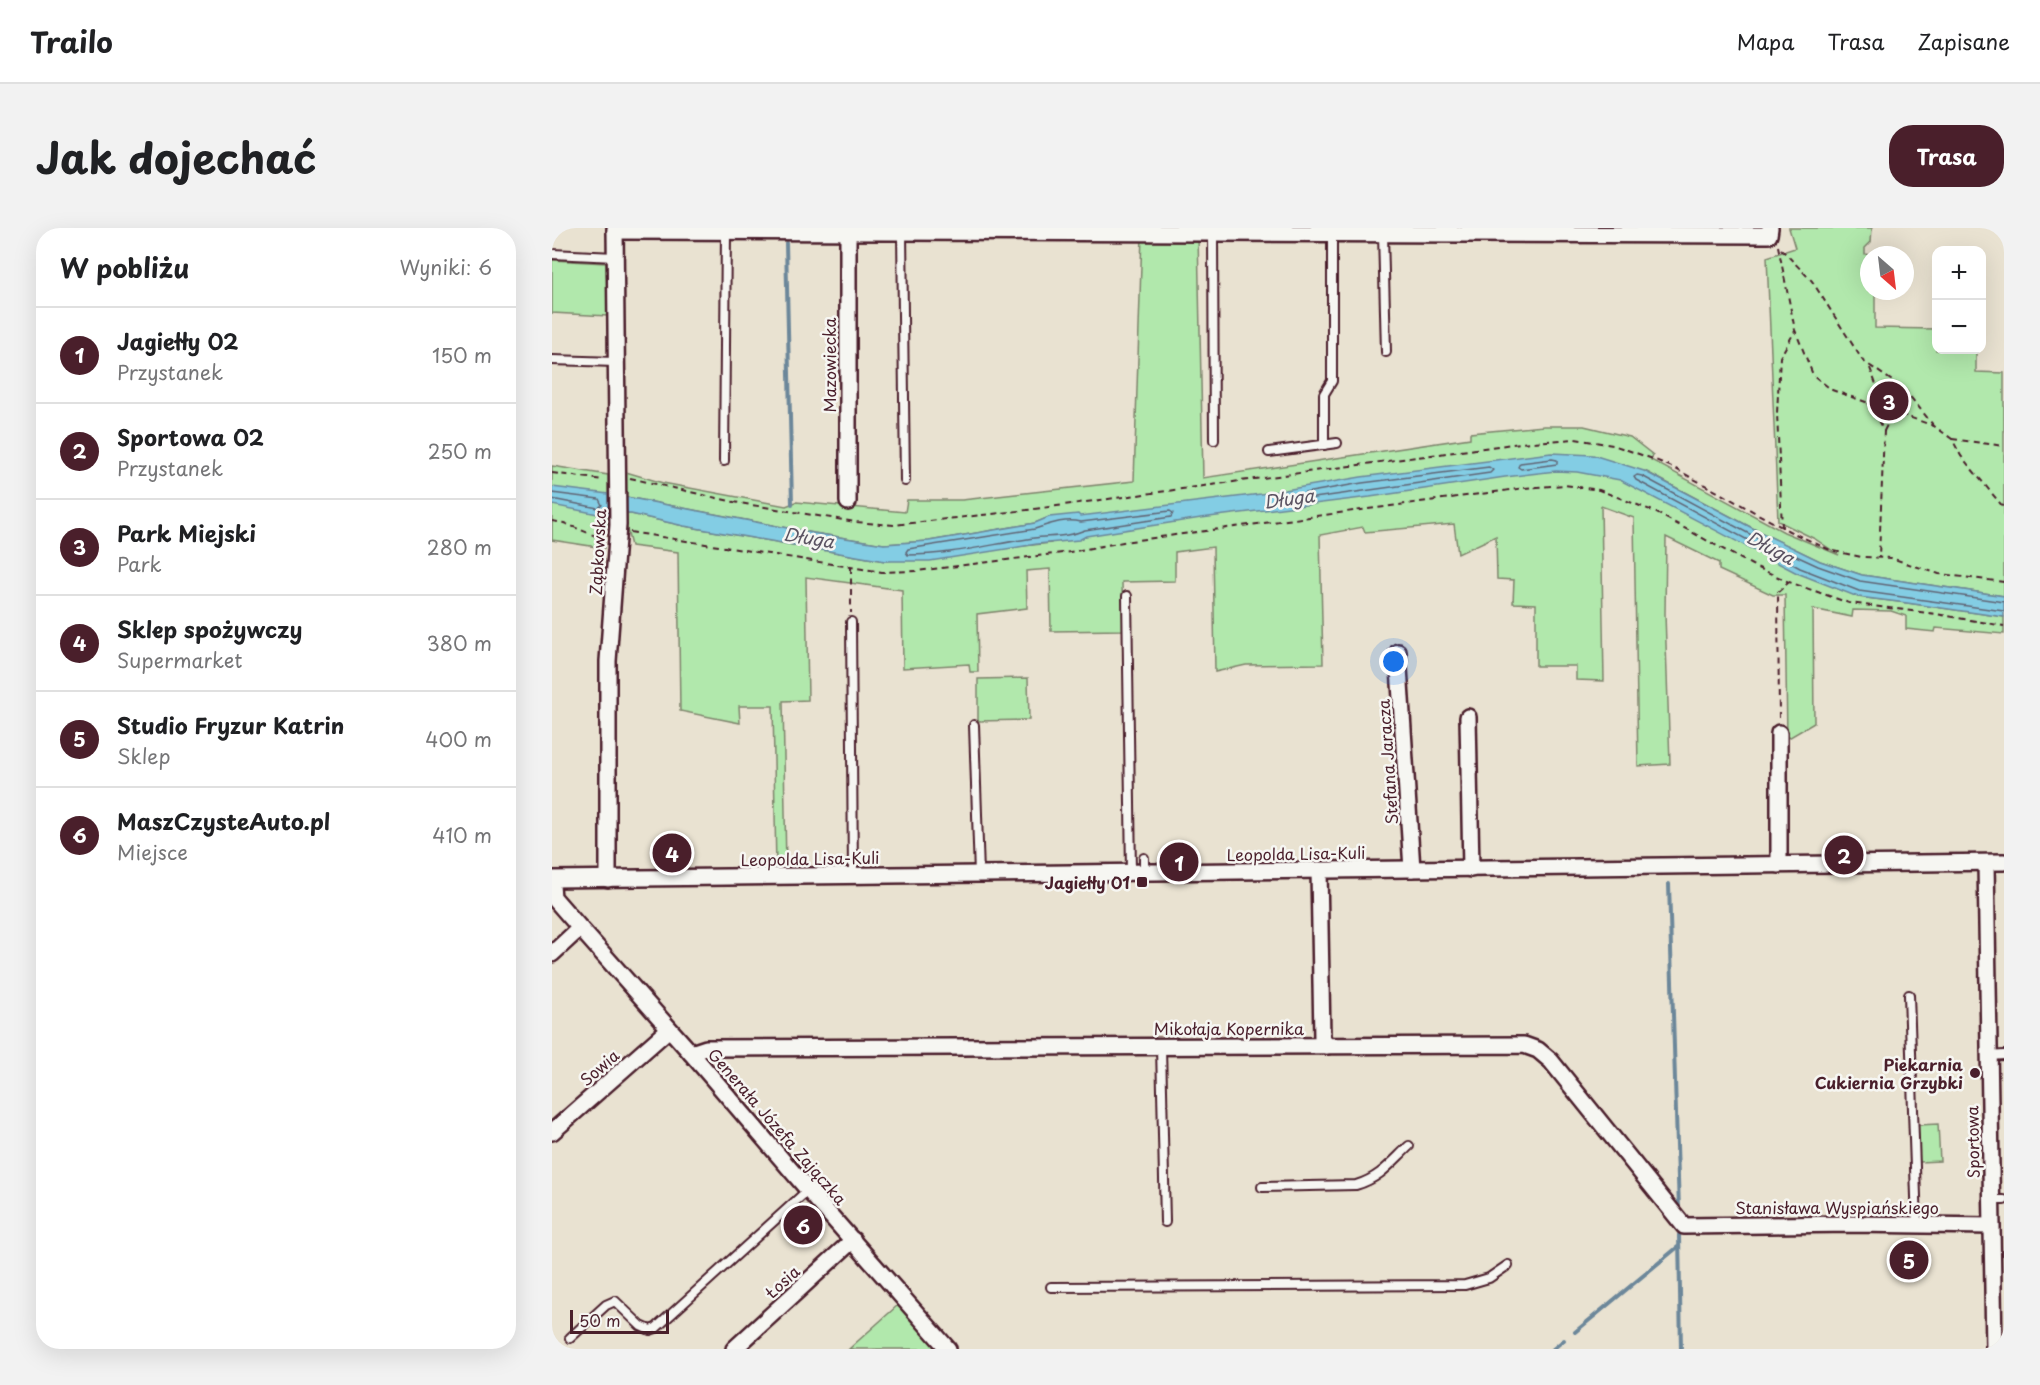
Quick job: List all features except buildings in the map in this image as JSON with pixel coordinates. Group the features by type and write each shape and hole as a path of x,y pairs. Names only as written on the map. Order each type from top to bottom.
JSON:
{"street":[{"path":"615,230 1213,233 1509,230 1769,232"},
{"name":"Ząbkowska","path":"608,879 608,661 620,533 617,481 615,230"},
{"name":"Mazowiecka","path":"847,230 848,502"},
{"name":"Stefana Jaracza","path":"1398,652 1412,869"},
{"path":"1467,717 1471,869"},
{"path":"1779,733 1779,865"},
{"name":"Leopolda Lisa-Kuli","path":"552,879 979,874 1140,868 1471,869 2004,862"},
{"name":"Sportowa","path":"1986,863 1997,1056 1998,1200 1991,1226 1994,1349"},
{"path":"1319,870 1322,1038 1327,1046"},
{"name":"Generała Józefa Zajączka","path":"552,886 554,897 580,928 948,1349"},
{"path":"552,954 580,928"},
{"name":"Sowia","path":"552,1132 669,1029"},
{"name":"Mikołaja Kopernika","path":"691,1053 706,1048 1524,1045 1538,1050 1551,1061 1684,1226"},
{"name":"Stanisława Wyspiańskiego","path":"1684,1226 1991,1226"},
{"name":"Łosia","path":"734,1349 853,1240"}],"lane":[{"path":"724,461 726,231"},
{"path":"902,232 905,481"},
{"path":"1213,233 1214,440"},
{"path":"1324,445 1324,394 1332,381 1332,233"},
{"path":"1383,233 1386,352"},
{"path":"552,254 615,257"},
{"path":"552,360 616,362"},
{"path":"1269,453 1337,443"},
{"path":"1127,596 1140,868"},
{"path":"851,622 853,876"},
{"path":"974,725 979,874"},
{"path":"1909,995 1917,1225"},
{"path":"1161,1047 1165,1222"},
{"path":"1262,1187 1356,1185 1370,1181 1379,1175 1409,1146"},
{"path":"570,1338 606,1305 615,1301 641,1326 650,1330 656,1328 808,1190"},
{"path":"1051,1287 1465,1285 1489,1278 1508,1265"}],"path":[{"path":"1769,232 1780,248 1812,281 1863,361 1904,389 1934,426 1952,439 1961,456 2004,508"},
{"path":"1780,248 1784,281 1795,330 1813,375 1832,390 1934,426"},
{"path":"1782,528 1777,412 1779,368 1780,357 1795,330"},
{"path":"1870,367 1877,387 1876,406"},
{"path":"1868,403 1884,431"},
{"path":"1880,557 1884,431 1888,423 1900,414"},
{"path":"552,473 617,481 855,522 894,525 1027,510 1520,443 1575,439 1613,445 1653,459 1782,528 1830,550 1861,557 1891,558 1940,574 2004,582"},
{"path":"1952,439 2004,446"},
{"path":"552,521 882,572 917,571 1565,485 1599,490 1653,511 1752,565 1789,582 1849,603 1936,614 2004,626"},
{"path":"851,567 851,622"},
{"path":"1779,733 1778,592 1789,582"}],"green space":[{"path":"1789,228 1872,228 1871,242 1867,246 1860,246 1860,300 1875,300 1875,328 1932,329 1932,354 1976,354 1976,372 2004,373 2004,596 1862,575 1820,561 1645,471 1635,487 1858,597 2004,617 2004,634 1936,628 1935,632 1906,629 1906,616 1891,611 1853,610 1852,617 1813,609 1814,723 1787,739 1785,595 1773,595 1719,570 1719,563 1666,537 1665,614 1670,764 1638,766 1634,518 1601,506 1604,681 1576,680 1576,666 1536,666 1536,604 1513,603 1514,580 1497,579 1496,536 1458,554 1454,524 1365,532 1363,527 1320,535 1323,664 1246,665 1215,672 1213,547 1175,552 1175,581 1122,582 1123,630 1051,631 1050,569 1026,571 1027,608 977,614 978,672 970,672 969,664 903,668 902,590 806,577 808,700 783,701 786,867 776,867 773,706 739,706 740,723 680,711 678,552 631,546 626,526 626,514 885,561 1051,543 1049,517 1035,523 929,541 884,544 626,497 626,472 663,483 786,506 796,502 905,512 907,500 962,500 1134,481 1142,235 1198,235 1203,478 1470,438 1470,433 1544,426 1584,426 1630,437 1653,455 1651,460 1784,532 1839,555 1815,539 1778,521 1767,257 1795,248"},
{"path":"552,260 606,263 608,316 552,313"},
{"path":"552,466 608,475 608,525 603,526 604,548 552,540"},
{"path":"1028,678 1029,720 978,721 978,679"},
{"path":"1938,1124 1940,1161 1919,1162 1918,1125"},
{"path":"898,1305 938,1349 849,1349"}],"water":[{"name":"Długa","path":"1551,453 1593,455 1644,471 1820,561 1862,575 2004,596 2004,617 1858,597 1797,573 1620,480 1577,472 1556,471 1505,477 1201,518 1086,536 1079,540 1037,544 930,561 885,561 626,514 626,497 813,533 884,544 929,541 1035,523 1049,517 1078,514 1080,516 1261,494 1361,477"},
{"path":"552,487 608,494 608,516 552,505"}],"waterway":[{"path":"786,243 792,504"},
{"path":"1669,884 1679,1210"},
{"path":"1679,1235 1681,1349"},
{"path":"1575,1332 1679,1246"},
{"path":"1553,1349 1564,1340"}],"place":[{"name":"Park Miejski","path":"1889,401"},
{"name":"Sklep spożywczy","path":"672,853"},
{"name":"Sportowa 02","path":"1844,855"},
{"name":"Jagiełły 02","path":"1179,862"},
{"name":"Jagiełły 01","path":"1142,882"},
{"name":"Piekarnia Cukiernia Grzybki","path":"1975,1073"},
{"name":"MaszCzysteAuto.pl","path":"803,1225"},
{"name":"Studio Fryzur Katrin","path":"1909,1260"}]}
